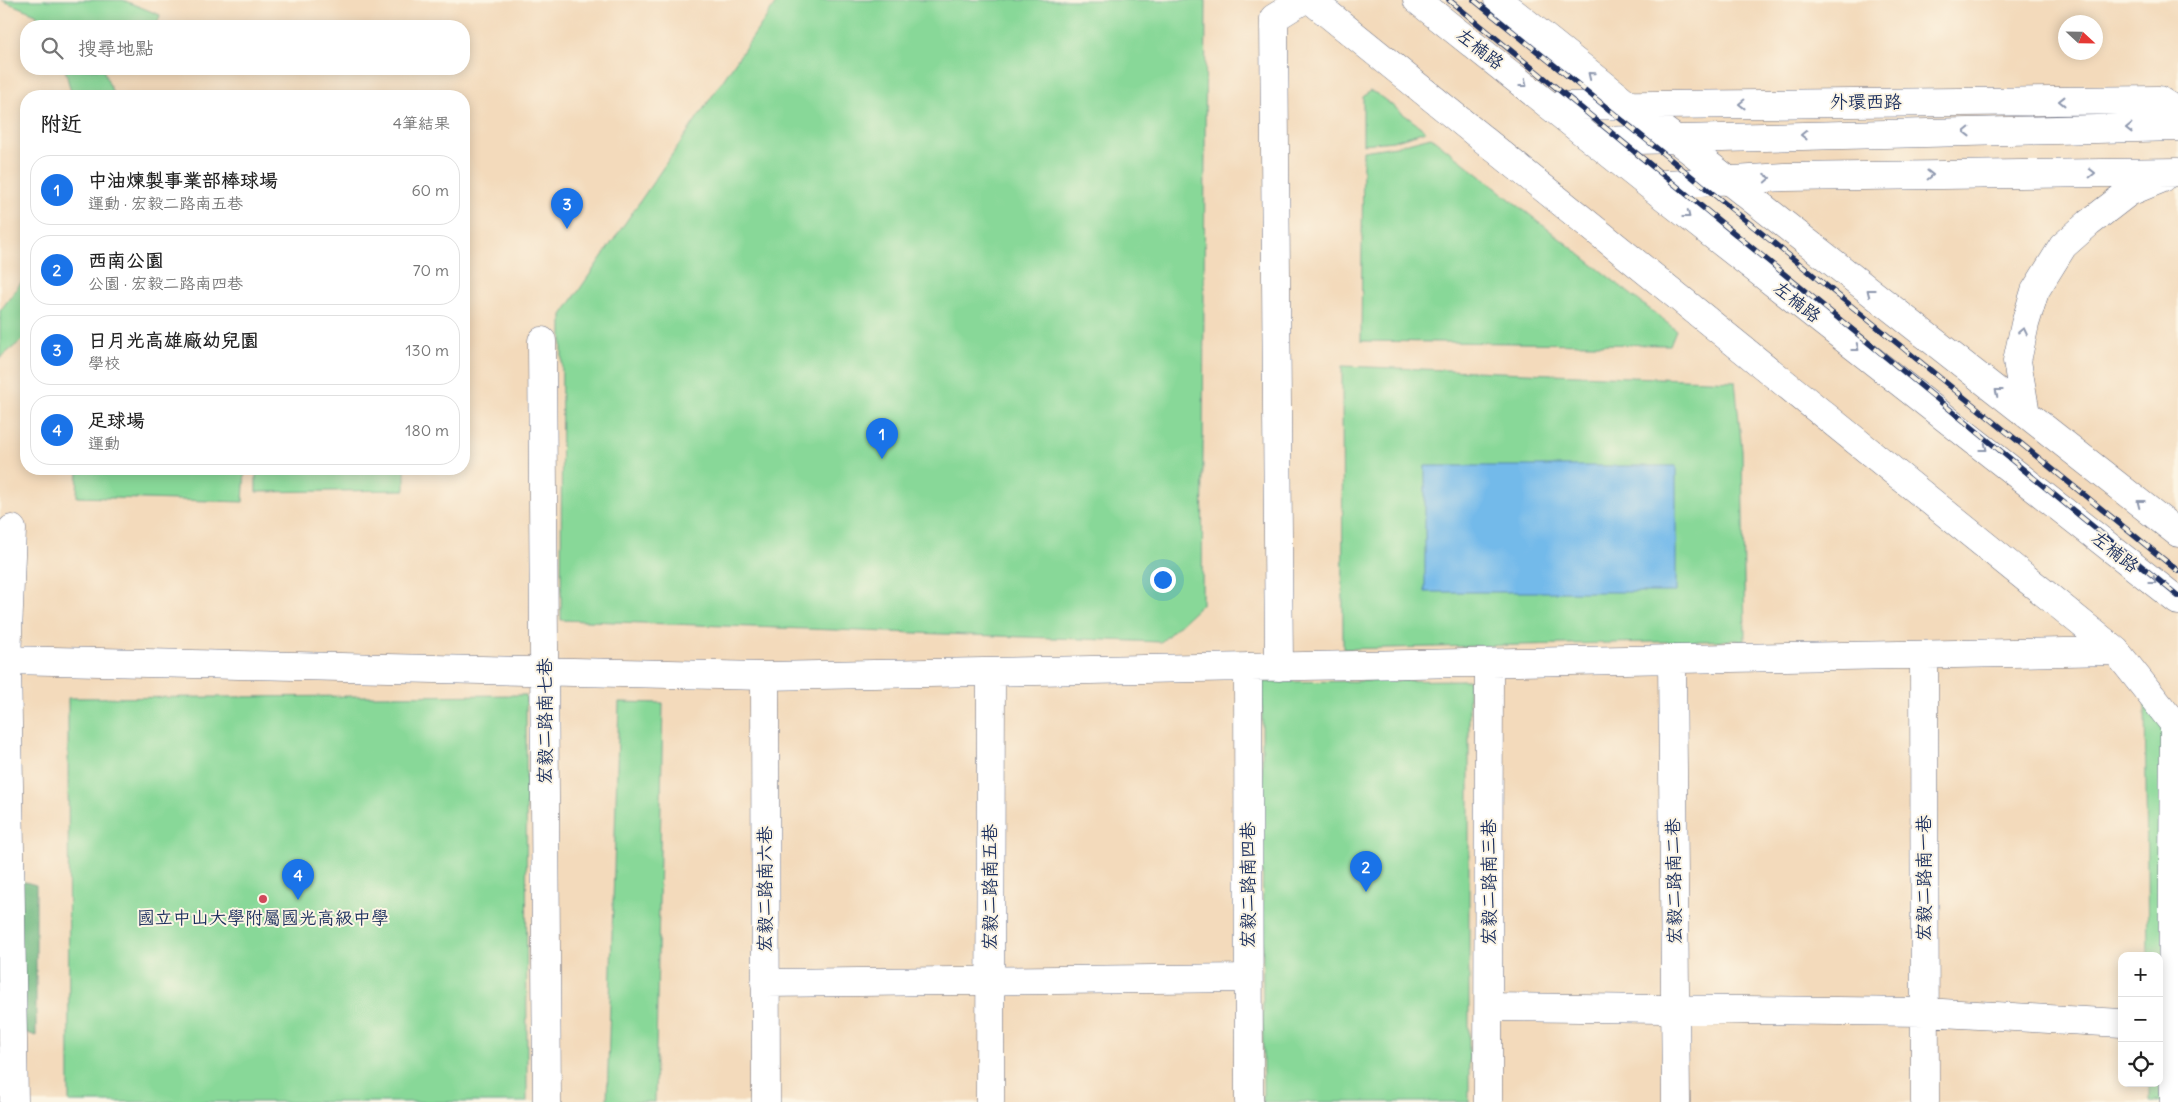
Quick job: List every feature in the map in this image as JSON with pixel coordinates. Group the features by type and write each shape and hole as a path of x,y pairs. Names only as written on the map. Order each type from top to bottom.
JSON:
{"street":[{"path":"1278,667 1274,18 1303,0"},
{"path":"1311,0 2116,651 2174,724 2166,1026 2176,1072 2174,1102"},
{"name":"左楠路","path":"1417,0 1552,106 1594,142 2178,601"},
{"path":"1498,0 1629,105 1677,140 2178,533"},
{"name":"外環西路","path":"1552,106 2158,100 2178,112"},
{"name":"外環西路","path":"1594,142 2178,127"},
{"path":"1649,185 1785,177 2177,172"},
{"path":"2026,414 2017,361 2024,324 2035,291 2063,246 2129,192 2177,172"},
{"name":"宏毅二路南七巷","path":"542,341 547,1102"},
{"path":"12,528 7,660 5,884 14,1102"},
{"path":"7,660 765,676 2116,651"},
{"name":"宏毅二路南一巷","path":"1924,655 1924,1102"},
{"name":"宏毅二路南二巷","path":"1672,660 1676,1102"},
{"name":"宏毅二路南三巷","path":"1488,1102 1489,663"},
{"name":"宏毅二路南四巷","path":"1248,667 1249,1102"},
{"name":"宏毅二路南五巷","path":"990,1102 991,672"},
{"name":"宏毅二路南六巷","path":"765,676 766,1102"},
{"path":"766,983 1248,978"},
{"path":"1489,1006 1924,1012 2118,1023"}],"green space":[{"path":"1,0 123,0 160,15 159,20 40,20 36,14"},
{"path":"778,0 1206,0 1202,604 1161,642 561,620 562,315"},
{"path":"67,75 105,75 112,90 70,90"},
{"path":"1370,91 1377,94 1426,131 1393,141 1363,144 1363,97"},
{"path":"1431,137 1676,330 1670,345 1361,341 1363,151 1396,146"},
{"path":"20,284 20,342 0,358 0,311"},
{"path":"1342,366 1735,381 1742,451 1745,640 1343,649"},
{"path":"78,475 245,475 243,502 77,497"},
{"path":"256,475 405,475 405,490 256,492"},
{"path":"1469,680 1469,1102 1263,1102 1262,682"},
{"path":"526,695 527,1102 69,1102 68,698"},
{"path":"2145,700 2178,719 2178,1102 2149,1102 2149,1087 2163,1087 2163,952 2148,952"},
{"path":"619,702 663,703 655,1102 607,1102"},
{"path":"0,875 36,885 36,1036 0,1023"}],"water":[{"path":"1425,466 1676,466 1676,592 1425,592"}],"railway":[{"path":"1449,0 2178,596"},
{"path":"1474,0 2178,571"}],"place":[{"name":"日月光高雄廠幼兒園","path":"567,229"},
{"name":"中油煉製事業部棒球場","path":"882,459"},
{"name":"西南公園","path":"1366,892"},
{"name":"國立中山大學附屬國光高級中學","path":"263,899"},
{"name":"足球場","path":"298,900"}]}
